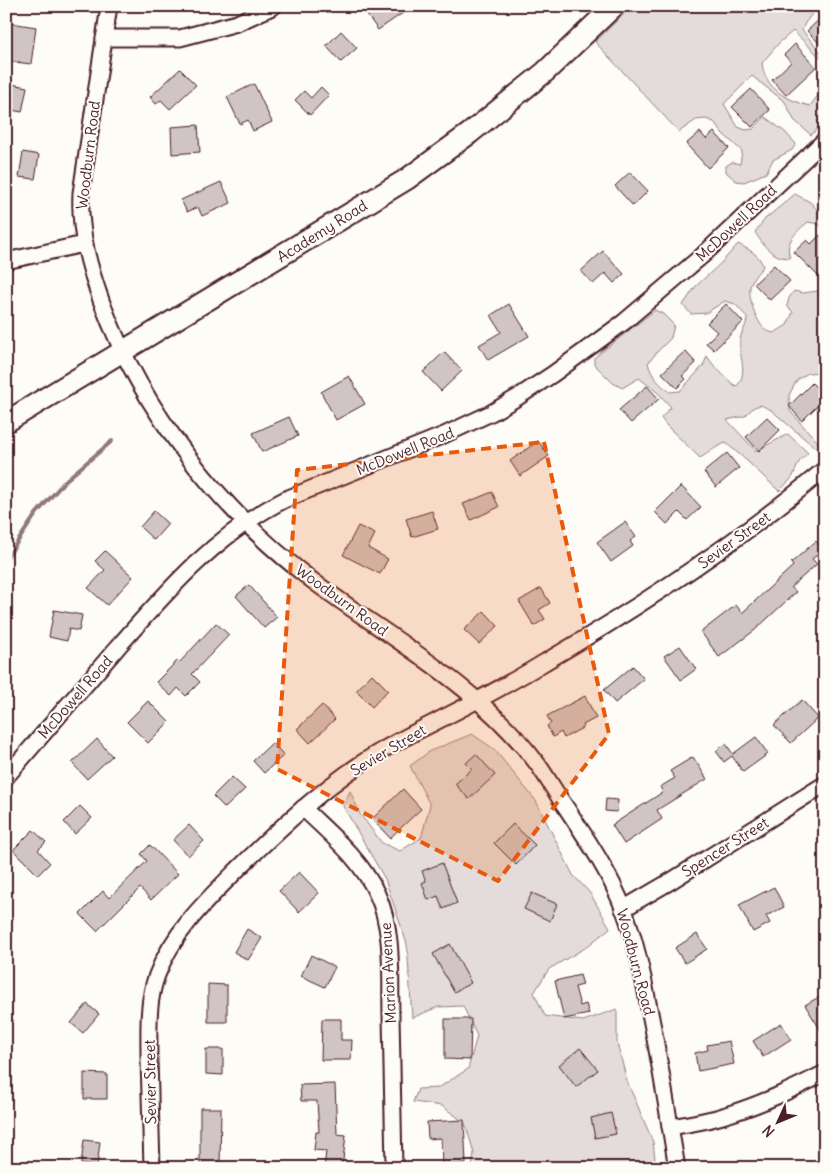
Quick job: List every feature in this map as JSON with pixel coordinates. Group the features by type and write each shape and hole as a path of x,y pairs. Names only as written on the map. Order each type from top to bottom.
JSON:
{"main road":[{"name":"Academy Road","path":"6,422 399,184 439,157 545,72 614,6"}],"street":[{"name":"Woodburn Road","path":"108,6 81,193 80,214 84,244 98,292 122,352 144,390 193,463 246,522 279,554 312,580 478,700 516,738 539,766 583,832 623,909 642,970 655,1034 676,1168"},
{"path":"104,38 168,39 187,36 236,24 274,6"},
{"name":"McDowell Road","path":"6,777 170,588 223,538 263,510 286,498 444,436 492,413 553,374 631,316 703,255 825,140"},
{"path":"6,261 84,244"},
{"name":"Sevier Street","path":"152,1168 149,1018 153,987 164,959 182,928 198,911 281,827 349,772 391,745 546,662 670,585 776,509 825,469"},
{"name":"Spencer Street","path":"623,909 825,784"},
{"name":"Marion Avenue","path":"303,808 356,860 378,895 386,922 390,958 394,1168"},
{"path":"670,1127 726,1115 747,1108 825,1073"}],"highlighted area":[{"path":"544,442 609,734 498,881 277,769 297,470"}],"shaded area":[{"path":"632,6 818,6 802,30 825,57 825,62 793,31 779,43 762,63 764,72 772,86 785,97 801,103 810,106 825,86 825,122 811,135 794,120 785,102 752,76 724,104 738,127 746,130 753,129 765,117 785,132 796,144 792,150 773,160 766,173 744,182 736,181 726,172 726,166 732,162 740,164 742,151 723,134 714,122 706,119 696,120 679,132 595,42"},
{"path":"795,194 810,202 825,217 825,230 818,224 808,222 795,234 790,242 790,258 774,254 755,232 765,219"},
{"path":"738,244 754,253 762,263 763,267 753,279 750,292 757,317 763,328 767,331 774,333 787,325 793,312 787,306 789,298 794,291 803,293 825,290 825,376 819,372 808,373 797,380 789,395 790,411 824,449 819,451 771,410 761,405 754,407 745,416 727,420 756,451 788,434 808,453 799,462 792,478 779,491 726,443 700,458 661,418 671,407 657,392 639,378 622,388 613,383 594,364 594,358 655,310 663,314 674,325 671,338 648,363 656,380 670,392 680,391 703,366 707,356 719,371 737,386 743,369 740,340 747,317 735,304 725,301 706,313 691,314 683,305 696,286"},
{"path":"472,734 494,749 536,801 573,875 590,893 610,928 585,948 549,969 534,993 545,1016 583,1021 617,1009 617,1043 627,1081 653,1142 656,1168 472,1168 474,1153 465,1123 442,1106 413,1102 418,1089 438,1088 468,1069 477,1036 463,1006 438,1007 412,1018 407,944 385,879 343,806 350,791 360,814 382,843 400,851 421,838 430,805 410,766 430,751"}],"building":[{"path":"379,6 413,6 378,30 367,15"},
{"path":"825,14 825,49 807,31"},
{"path":"11,23 36,27 31,64 7,61"},
{"path":"341,31 357,48 341,62 326,46"},
{"path":"795,44 816,67 786,95 772,80 791,62 784,55"},
{"path":"180,69 196,85 170,109 161,100 156,104 150,97"},
{"path":"6,83 27,87 22,112 6,109"},
{"path":"254,84 272,122 253,131 248,120 240,124 227,97"},
{"path":"321,87 329,95 310,115 295,100 304,91 311,98"},
{"path":"751,89 770,110 752,127 732,107"},
{"path":"198,125 200,152 172,154 171,127"},
{"path":"700,132 706,139 714,132 729,148 708,168 686,144"},
{"path":"23,152 39,155 35,179 19,177"},
{"path":"630,172 648,191 633,206 615,186"},
{"path":"221,182 231,203 202,216 198,207 187,212 181,200"},
{"path":"820,235 825,240 825,255 820,260 825,265 825,270 818,276 794,252 807,240 811,244"},
{"path":"603,251 624,274 614,283 605,273 593,284 581,271"},
{"path":"774,265 790,281 770,300 754,284"},
{"path":"509,304 529,336 488,360 479,345 501,332 491,315"},
{"path":"726,304 743,322 714,350 706,343 717,332 707,323"},
{"path":"685,351 696,363 682,376 686,379 677,388 662,373"},
{"path":"444,352 462,371 441,391 423,372"},
{"path":"349,376 365,404 336,420 321,392"},
{"path":"812,383 825,398 802,421 789,406"},
{"path":"647,386 659,399 631,423 619,410"},
{"path":"289,417 298,436 262,452 253,433"},
{"path":"767,417 780,430 759,451 746,437"},
{"path":"538,441 549,456 520,476 510,461"},
{"path":"727,453 739,468 716,487 704,472"},
{"path":"681,486 701,507 687,520 679,512 667,524 655,512"},
{"path":"492,492 499,507 471,520 463,504"},
{"path":"154,511 168,524 154,540 140,527"},
{"path":"432,511 438,529 412,537 406,519"},
{"path":"625,522 636,537 630,541 633,546 611,562 597,542"},
{"path":"358,526 375,534 368,548 388,559 380,574 343,555"},
{"path":"816,541 823,550 812,559 817,564 791,587 796,592 755,630 719,657 701,632 736,605 742,613 793,566 791,563"},
{"path":"105,551 133,577 107,605 88,588 105,570 95,561"},
{"path":"249,585 277,617 264,628 236,596"},
{"path":"541,588 550,603 539,610 545,619 534,626 519,601"},
{"path":"54,610 82,615 79,631 69,629 67,641 49,637"},
{"path":"484,611 498,626 479,644 464,630"},
{"path":"216,623 229,635 192,674 200,682 186,696 178,688 171,696 156,682 178,660 180,662"},
{"path":"680,646 696,669 681,680 664,656"},
{"path":"633,666 644,679 615,703 604,690"},
{"path":"372,674 388,690 372,707 356,691"},
{"path":"585,696 596,718 564,738 561,732 553,737 547,726 551,723 547,716"},
{"path":"802,700 818,718 791,743 774,725"},
{"path":"148,701 169,722 148,743 127,722"},
{"path":"322,705 335,719 310,743 297,729"},
{"path":"756,737 768,754 743,772 732,756 724,762 716,751 726,744 733,754"},
{"path":"97,739 112,756 87,779 72,763"},
{"path":"272,743 284,755 264,773 253,761"},
{"path":"476,754 495,775 469,799 455,784 472,769 466,763"},
{"path":"693,757 707,779 657,810 662,819 624,844 612,825 663,792 660,787 675,778 670,771"},
{"path":"232,777 245,789 225,808 213,796"},
{"path":"403,789 421,809 390,838 372,819"},
{"path":"606,799 618,800 617,812 605,811"},
{"path":"80,806 92,818 75,834 64,822"},
{"path":"513,824 535,845 516,865 494,843"},
{"path":"189,825 204,841 188,856 173,840"},
{"path":"33,830 46,842 38,850 50,863 38,875 13,850"},
{"path":"150,845 178,874 151,900 140,888 97,931 80,914 103,891 109,898 147,861 141,854"},
{"path":"442,863 457,903 443,909 438,896 428,900 422,883 426,881 422,871"},
{"path":"299,872 319,893 299,912 279,891"},
{"path":"774,887 784,907 766,916 770,923 753,932 739,905"},
{"path":"532,893 557,904 550,921 524,909"},
{"path":"247,929 262,938 248,960 234,952"},
{"path":"697,934 707,949 685,963 675,948"},
{"path":"450,944 471,983 454,992 433,954"},
{"path":"311,955 335,967 325,987 301,976"},
{"path":"580,975 583,985 575,987 580,1006 586,1004 589,1014 564,1019 555,981"},
{"path":"208,984 227,985 227,1022 208,1022"},
{"path":"819,997 825,1006 825,1037 805,1005"},
{"path":"87,1004 99,1014 83,1033 71,1023"},
{"path":"322,1019 341,1019 341,1040 352,1040 351,1060 321,1060"},
{"path":"445,1019 471,1019 470,1060 445,1059"},
{"path":"781,1023 791,1039 763,1057 753,1041"},
{"path":"729,1041 734,1064 698,1071 695,1053 708,1050 707,1045"},
{"path":"580,1048 598,1070 576,1087 559,1065"},
{"path":"206,1049 223,1049 223,1075 206,1074"},
{"path":"84,1073 107,1074 107,1099 84,1099"},
{"path":"335,1084 337,1134 346,1135 342,1168 324,1168 326,1151 314,1150 316,1132 319,1132 317,1101 301,1101 300,1085"},
{"path":"200,1108 221,1108 220,1168 200,1168"},
{"path":"611,1113 616,1134 595,1138 591,1118"},
{"path":"464,1120 466,1164 442,1165 441,1138 428,1139 427,1122"},
{"path":"84,1140 100,1142 97,1166 81,1164"}],"waterway":[{"path":"6,559 36,514 66,480 112,441"}]}
